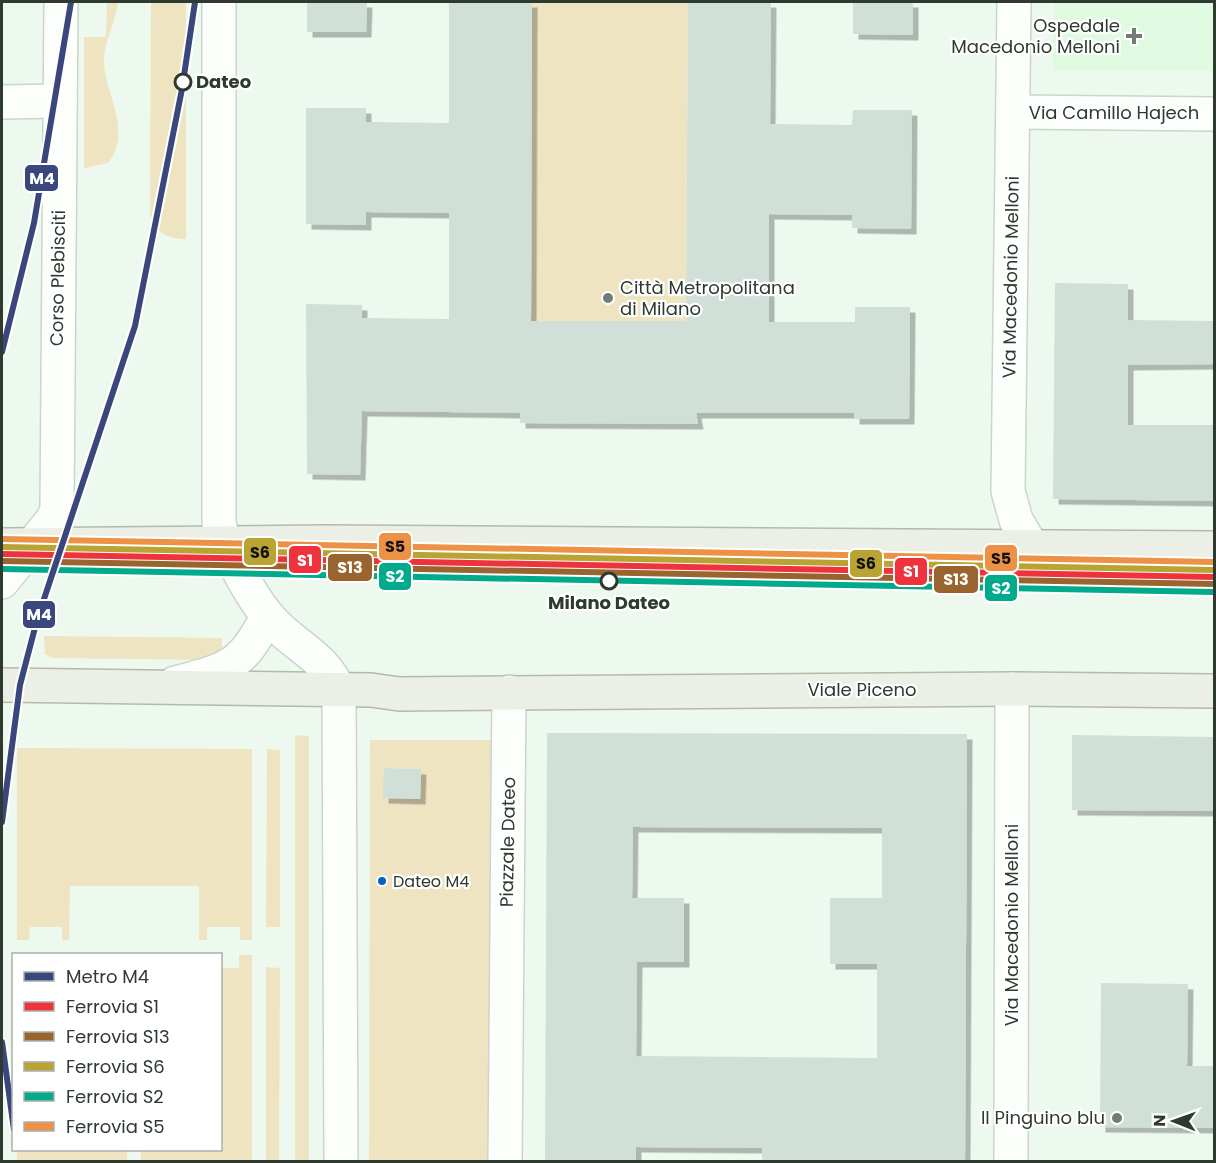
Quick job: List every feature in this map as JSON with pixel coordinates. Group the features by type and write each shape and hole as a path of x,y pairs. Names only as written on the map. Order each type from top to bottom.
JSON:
{"main road":[{"path":"17,545 1215,548"},
{"path":"2,685 371,690 399,694 509,692"},
{"name":"Viale Piceno","path":"509,692 1012,689 1215,691"}],"street":[{"name":"Corso Plebisciti","path":"17,545 53,519 57,508 61,2"},
{"path":"219,2 219,524 225,544 267,616 291,638 315,655 330,671 339,690 341,1161"},
{"name":"Via Macedonio Melloni","path":"1014,2 1008,491 1016,520 1032,547"},
{"path":"2,102 60,101"},
{"name":"Via Camillo Hajech","path":"1014,112 1215,114"},
{"path":"2,582 17,545"},
{"path":"160,687 220,671 237,661 249,649 267,616"},
{"name":"Via Macedonio Melloni","path":"1011,1161 1012,689"},
{"name":"Piazzale Dateo","path":"505,1161 509,692"}],"shaded area":[{"path":"107,2 118,2 104,60 108,86 116,112 118,138 115,151 108,163 84,168 84,37 106,37"},
{"path":"151,2 186,2 186,239 174,238 159,231 150,216"},
{"path":"532,2 688,2 686,321 531,321"},
{"name":"Ospedale Macedonio Melloni","path":"1054,2 1214,2 1214,71 1053,71"},
{"path":"44,636 222,638 222,653 215,660 53,658 45,654"},
{"path":"295,735 309,736 309,1162 295,1161"},
{"path":"370,740 492,740 489,1161 369,1162","holes":["384,768 421,769 420,799 384,798"]},
{"path":"2,748 3,748 2,1162"},
{"path":"17,748 252,749 252,940 240,940 240,927 207,927 207,940 199,940 199,886 70,886 69,940 62,940 62,927 30,927 29,940 17,940"},
{"path":"267,749 280,750 280,927 266,927"},
{"path":"239,955 252,955 252,1161 141,1161 141,1151 222,1151 222,968 239,968"},
{"path":"266,967 280,968 279,1161 266,1161"},
{"path":"17,1151 127,1151 127,1161 17,1161"}],"building":[{"path":"307,2 367,2 366,32 307,32"},
{"path":"449,2 532,2 531,321 686,321 688,2 771,2 770,124 852,125 853,110 912,110 911,229 852,228 852,215 769,214 769,322 855,322 855,307 910,307 909,419 854,419 854,413 696,413 698,424 520,423 520,413 362,411 360,475 307,474 306,304 362,305 362,318 449,319 449,213 366,212 366,225 306,224 306,108 366,108 366,122 449,123"},
{"path":"853,2 913,2 913,35 853,34"},
{"path":"1055,283 1128,284 1128,320 1215,321 1215,364 1128,365 1128,425 1215,425 1215,501 1053,499"},
{"path":"547,733 967,734 965,1161 762,1161 762,1148 636,1147 636,1161 545,1161","holes":["633,827 882,828 882,898 830,898 830,964 877,964 877,1058 636,1056 637,962 684,962 684,898 632,898"]},
{"path":"1072,735 1215,737 1215,811 1072,810"},
{"path":"384,768 421,769 420,799 383,798"},
{"path":"1101,983 1188,984 1187,1066 1215,1066 1215,1128 1100,1127"}],"metro line":[{"name":"M4","path":"2,352 34,223 71,2"},
{"name":"M4","path":"2,822 20,685 37,620 135,326 182,89 195,2"},
{"name":"M4","path":"2,1042 12,1115"}],"rail line":[{"name":"S5","path":"2,539 1214,562"},
{"name":"S6","path":"2,547 1214,570"},
{"name":"S1","path":"2,554 1214,577"},
{"name":"S13","path":"2,561 1214,584"},
{"name":"S2","path":"2,569 1214,592"}],"place":[{"name":"Ospedale Macedonio Melloni","path":"1134,36"},
{"name":"Dateo","path":"183,82"},
{"name":"Città Metropolitana di Milano","path":"608,298"},
{"name":"Milano Dateo","path":"609,581"},
{"name":"Dateo M4","path":"382,881"},
{"name":"II Pinguino blu","path":"1117,1118"}]}
